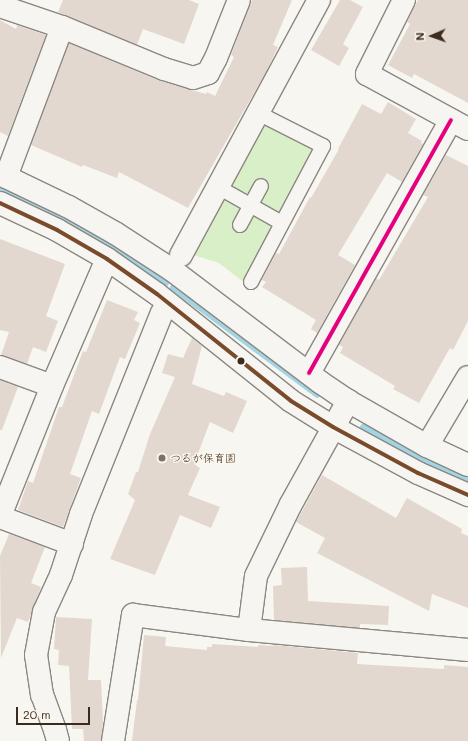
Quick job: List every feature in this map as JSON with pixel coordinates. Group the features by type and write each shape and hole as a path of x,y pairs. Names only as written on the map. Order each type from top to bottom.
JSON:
{"street":[{"path":"0,6 62,27 164,68 193,78 208,73 216,58 239,0"},
{"path":"181,255 319,0"},
{"path":"309,373 460,125 367,74 404,0"},
{"path":"62,27 3,175 69,207 115,233 172,270 320,382 348,401 428,446 468,465"},
{"path":"0,203 56,230 107,259 157,294 292,401 333,427 418,473 468,495"},
{"path":"72,544 0,516 52,386 107,259"},
{"path":"58,741 42,695 36,655 44,612 61,575 81,514 162,313"},
{"path":"0,367 52,386"},
{"path":"428,446 468,377"},
{"path":"249,630 256,576 290,504 348,401"},
{"path":"113,741 133,615 249,630 468,650"}],"lane":[{"path":"251,282 323,146 258,113"},
{"path":"240,225 260,186"},
{"path":"218,187 282,223"}],"green space":[{"path":"262,119 319,147 246,284 219,263 193,255"}],"building":[{"path":"63,0 189,0 199,4 184,44 143,29 137,45 58,12"},
{"path":"252,0 292,0 273,45 278,47 266,72 188,208 119,172 117,178 83,165 82,167 31,145 69,43 160,81 206,94 207,92 215,96 234,57 231,55"},
{"path":"340,0 350,0 363,7 343,44 349,48 339,66 311,50"},
{"path":"418,0 468,0 468,103 414,74 412,78 388,65 410,24 407,22"},
{"path":"0,20 16,29 17,25 46,35 8,136 0,132"},
{"path":"388,102 416,119 408,133 422,141 421,143 423,144 402,182 387,173 338,255 355,265 317,333 311,329 316,320 262,287 266,282 262,280 276,253 279,254 310,197 311,198 339,149 362,104 381,114"},
{"path":"446,155 468,166 468,321 453,350 450,348 419,403 393,389 395,386 340,353 343,347 339,345 376,278 379,280 428,197 423,195"},
{"path":"0,239 65,264 46,316 58,321 46,352 33,347 27,364 1,355 9,332 0,330"},
{"path":"107,300 138,312 134,320 140,323 125,359 120,357 99,414 92,411 70,474 81,478 63,527 18,510 28,481 33,483 59,407 62,407 83,351 86,352"},
{"path":"192,338 202,346 192,384 224,396 226,392 247,401 233,433 210,422 194,464 200,468 188,495 220,507 211,528 180,515 155,575 110,559 135,500 128,494 136,472 138,472 150,434 175,377 162,373 168,354 183,358"},
{"path":"0,380 18,387 2,430 0,430"},
{"path":"322,475 396,518 407,498 462,529 461,533 468,536 468,608 432,594 429,611 317,553 325,538 296,522"},
{"path":"9,534 45,547 31,583 41,587 28,622 17,618 1,658 0,556"},
{"path":"307,567 308,601 389,606 388,625 360,624 360,628 274,620 273,586 282,585 281,568"},
{"path":"56,617 92,619 88,680 101,680 103,723 101,741 84,741 83,729 72,729 69,666 58,665 59,650 54,649"},
{"path":"144,635 166,637 165,646 207,650 207,647 212,647 212,644 258,647 258,645 274,645 358,653 357,664 444,669 444,665 468,667 468,741 132,741 138,700"}],"waterway":[{"path":"0,189 29,200 91,234 132,258 165,282"},
{"path":"173,287 317,394"},
{"path":"363,427 431,463 468,480"}],"transit line":[{"path":"309,373 451,120"},
{"path":"0,203 57,230 107,259 157,294 291,401 333,427 418,473 468,495"}],"place":[{"name":"つるが保育園","path":"162,458"}]}
